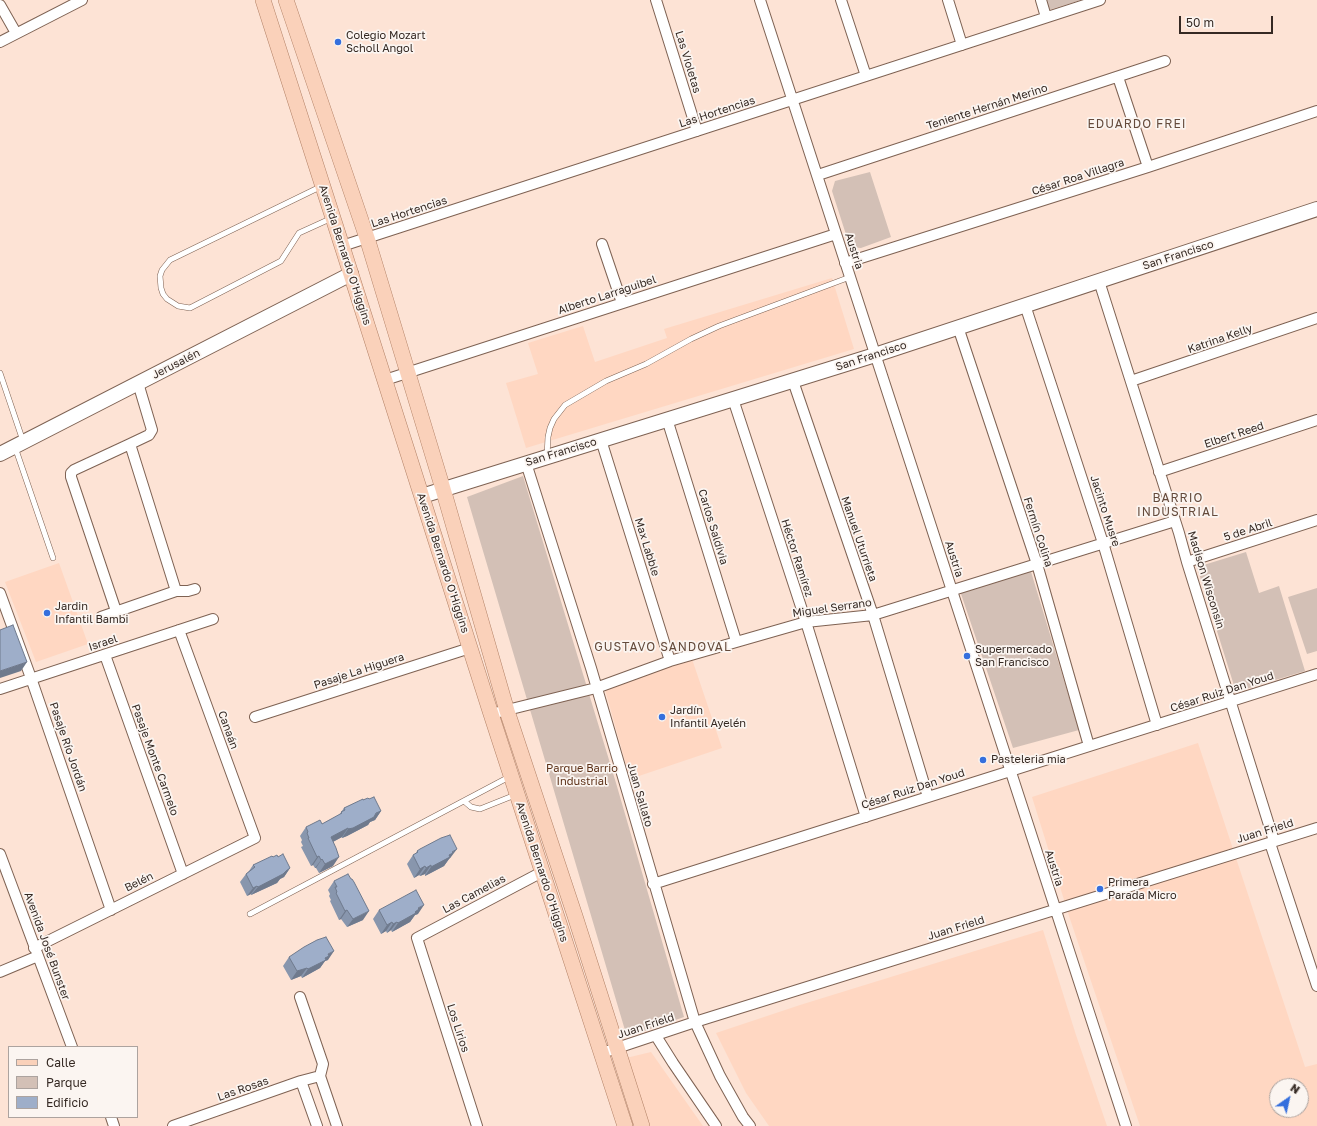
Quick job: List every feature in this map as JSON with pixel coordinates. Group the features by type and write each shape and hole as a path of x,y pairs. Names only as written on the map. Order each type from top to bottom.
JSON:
{"main road":[{"name":"Avenida Bernardo O'Higgins","path":"263,0 491,714 625,1126"},
{"name":"Avenida Bernardo O'Higgins","path":"286,0 366,238 443,489 507,711 575,916 642,1126"}],"street":[{"path":"0,42 82,0"},
{"name":"Las Violetas","path":"656,0 697,131"},
{"name":"Austria","path":"760,0 1126,1126"},
{"path":"841,0 866,76"},
{"path":"948,0 962,45"},
{"path":"1040,0 1046,17"},
{"name":"Las Hortencias","path":"342,246 1100,0"},
{"path":"0,5 16,33"},
{"name":"Teniente Hernán Merino","path":"818,175 1165,61"},
{"path":"1118,77 1148,167"},
{"name":"César Roa Villagra","path":"845,263 1148,167 1317,111"},
{"name":"San Francisco","path":"422,496 875,355 1317,209"},
{"name":"Alberto Larraguibel","path":"385,380 836,234"},
{"path":"602,244 622,303"},
{"name":"Jerusalén","path":"0,454 351,274"},
{"name":"Madison Wisconsin","path":"1099,281 1175,521 1317,986"},
{"name":"Jacinto Musre","path":"1025,305 1103,543 1156,725"},
{"name":"Katrina Kelly","path":"1131,382 1317,318"},
{"name":"Fermín Colina","path":"958,327 1036,564 1089,746"},
{"name":"Manuel Uturrieta","path":"792,381 873,615 928,797"},
{"path":"116,611 70,477 71,472 74,470 149,435 152,430 138,383"},
{"name":"Héctor Ramírez","path":"733,399 806,622 866,817"},
{"name":"Carlos Saldivia","path":"667,419 736,641"},
{"name":"Elbert Reed","path":"1159,472 1317,420"},
{"name":"Max Labble","path":"601,440 670,661"},
{"path":"130,444 176,591"},
{"name":"Juan Sallato","path":"526,463 596,688 695,1022 720,1076 743,1117 750,1126"},
{"name":"5 de Abril","path":"1187,562 1317,520"},
{"name":"Miguel Serrano","path":"491,714 596,688 670,661 806,622 873,615 1175,521"},
{"path":"101,617 176,591 195,589"},
{"name":"Pasaje Río Jordán","path":"0,593 111,910"},
{"name":"Israel","path":"0,689 213,619"},
{"name":"Canaán","path":"179,630 255,838"},
{"name":"Pasaje La Higuera","path":"255,717 470,648"},
{"name":"Pasaje Monte Carmelo","path":"105,655 183,874"},
{"name":"César Ruiz Dan Youd","path":"653,884 1317,674"},
{"name":"Juan Frield","path":"602,1053 695,1022 1317,828"},
{"name":"Belén","path":"0,972 111,910 255,838"},
{"name":"Avenida José Bunster","path":"0,854 72,1046"},
{"name":"Las Camelias","path":"417,938 542,872"},
{"name":"Los Lirios","path":"417,938 477,1126"},
{"path":"300,997 323,1064 320,1076 337,1126"},
{"path":"656,1036 716,1126"},
{"name":"Las Rosas","path":"173,1126 301,1081 320,1076"},
{"path":"301,1081 316,1126"}],"lane":[{"path":"323,186 170,260 162,270 160,276 163,294 167,300 178,306 190,308 281,261 299,233 333,218"},
{"path":"547,457 550,428 557,415 565,405 606,381 646,364 691,339 719,326 850,278"},
{"path":"0,373 52,558"},
{"path":"250,914 511,776"},
{"path":"464,801 471,807 480,809 517,794"}],"shaded area":[{"path":"832,278 854,349 526,448 506,383 538,374 528,343 583,326 595,362 667,338 664,329"},
{"name":"Jardin Infantil Bambi","path":"59,563 88,644 36,662 5,582"},
{"name":"Jardín Infantil Ayelén","path":"692,659 722,748 630,779 604,686"},
{"path":"1198,743 1305,1067 1317,1064 1317,1126 1140,1126 1070,919 1032,797"},
{"path":"1043,930 1076,1035 1107,1126 769,1126 746,1093 716,1033 800,1005"},
{"path":"651,1052 703,1126 649,1126 626,1058"}],"green space":[{"path":"1046,0 1081,0 1049,10"},
{"path":"870,172 891,237 861,248 850,247 832,191 835,181"},
{"name":"Parque Barrio Industrial","path":"523,476 616,783 684,1017 627,1037 467,497"},
{"path":"1246,552 1259,593 1279,586 1305,671 1236,692 1197,567"},
{"path":"1029,565 1079,730 1013,748 959,588"},
{"path":"1317,588 1317,651 1307,654 1288,597"}],"building":[{"path":"13,625 27,662 0,671 0,630"},
{"path":"374,797 381,811 376,813 374,817 353,828 348,828 331,837 339,857 325,864 319,856 317,857 308,838 306,827 320,820 322,824 342,813 341,812 345,810 344,808 363,799"},
{"path":"450,835 457,849 449,855 450,857 431,867 431,865 426,868 425,866 420,869 413,855 420,849"},
{"path":"283,854 290,868 283,874 258,887 253,888 246,874 255,867 253,865 272,856 277,855 278,857"},
{"path":"348,874 354,882 369,911 353,919 347,910 345,911 336,893 335,887 337,887 334,881"},
{"path":"416,890 424,905 418,908 419,909 415,912 416,913 398,923 393,924 392,922 387,925 379,910"},
{"path":"326,937 334,951 328,954 329,956 325,958 326,960 308,969 297,971 289,957 304,947"}],"place":[{"name":"Colegio Mozart Scholl Angol","path":"338,42"},
{"name":"Jardin Infantil Bambi","path":"47,613"},
{"name":"Supermercado San Francisco","path":"967,656"},
{"name":"Jardín Infantil Ayelén","path":"662,717"},
{"name":"Pasteleria mia","path":"983,760"},
{"name":"Primera Parada Micro","path":"1100,889"}],"district":[{"name":"EDUARDO FREI","path":"1137,124"},
{"name":"BARRIO INDUSTRIAL","path":"1178,505"},
{"name":"GUSTAVO SANDOVAL","path":"663,647"}]}
